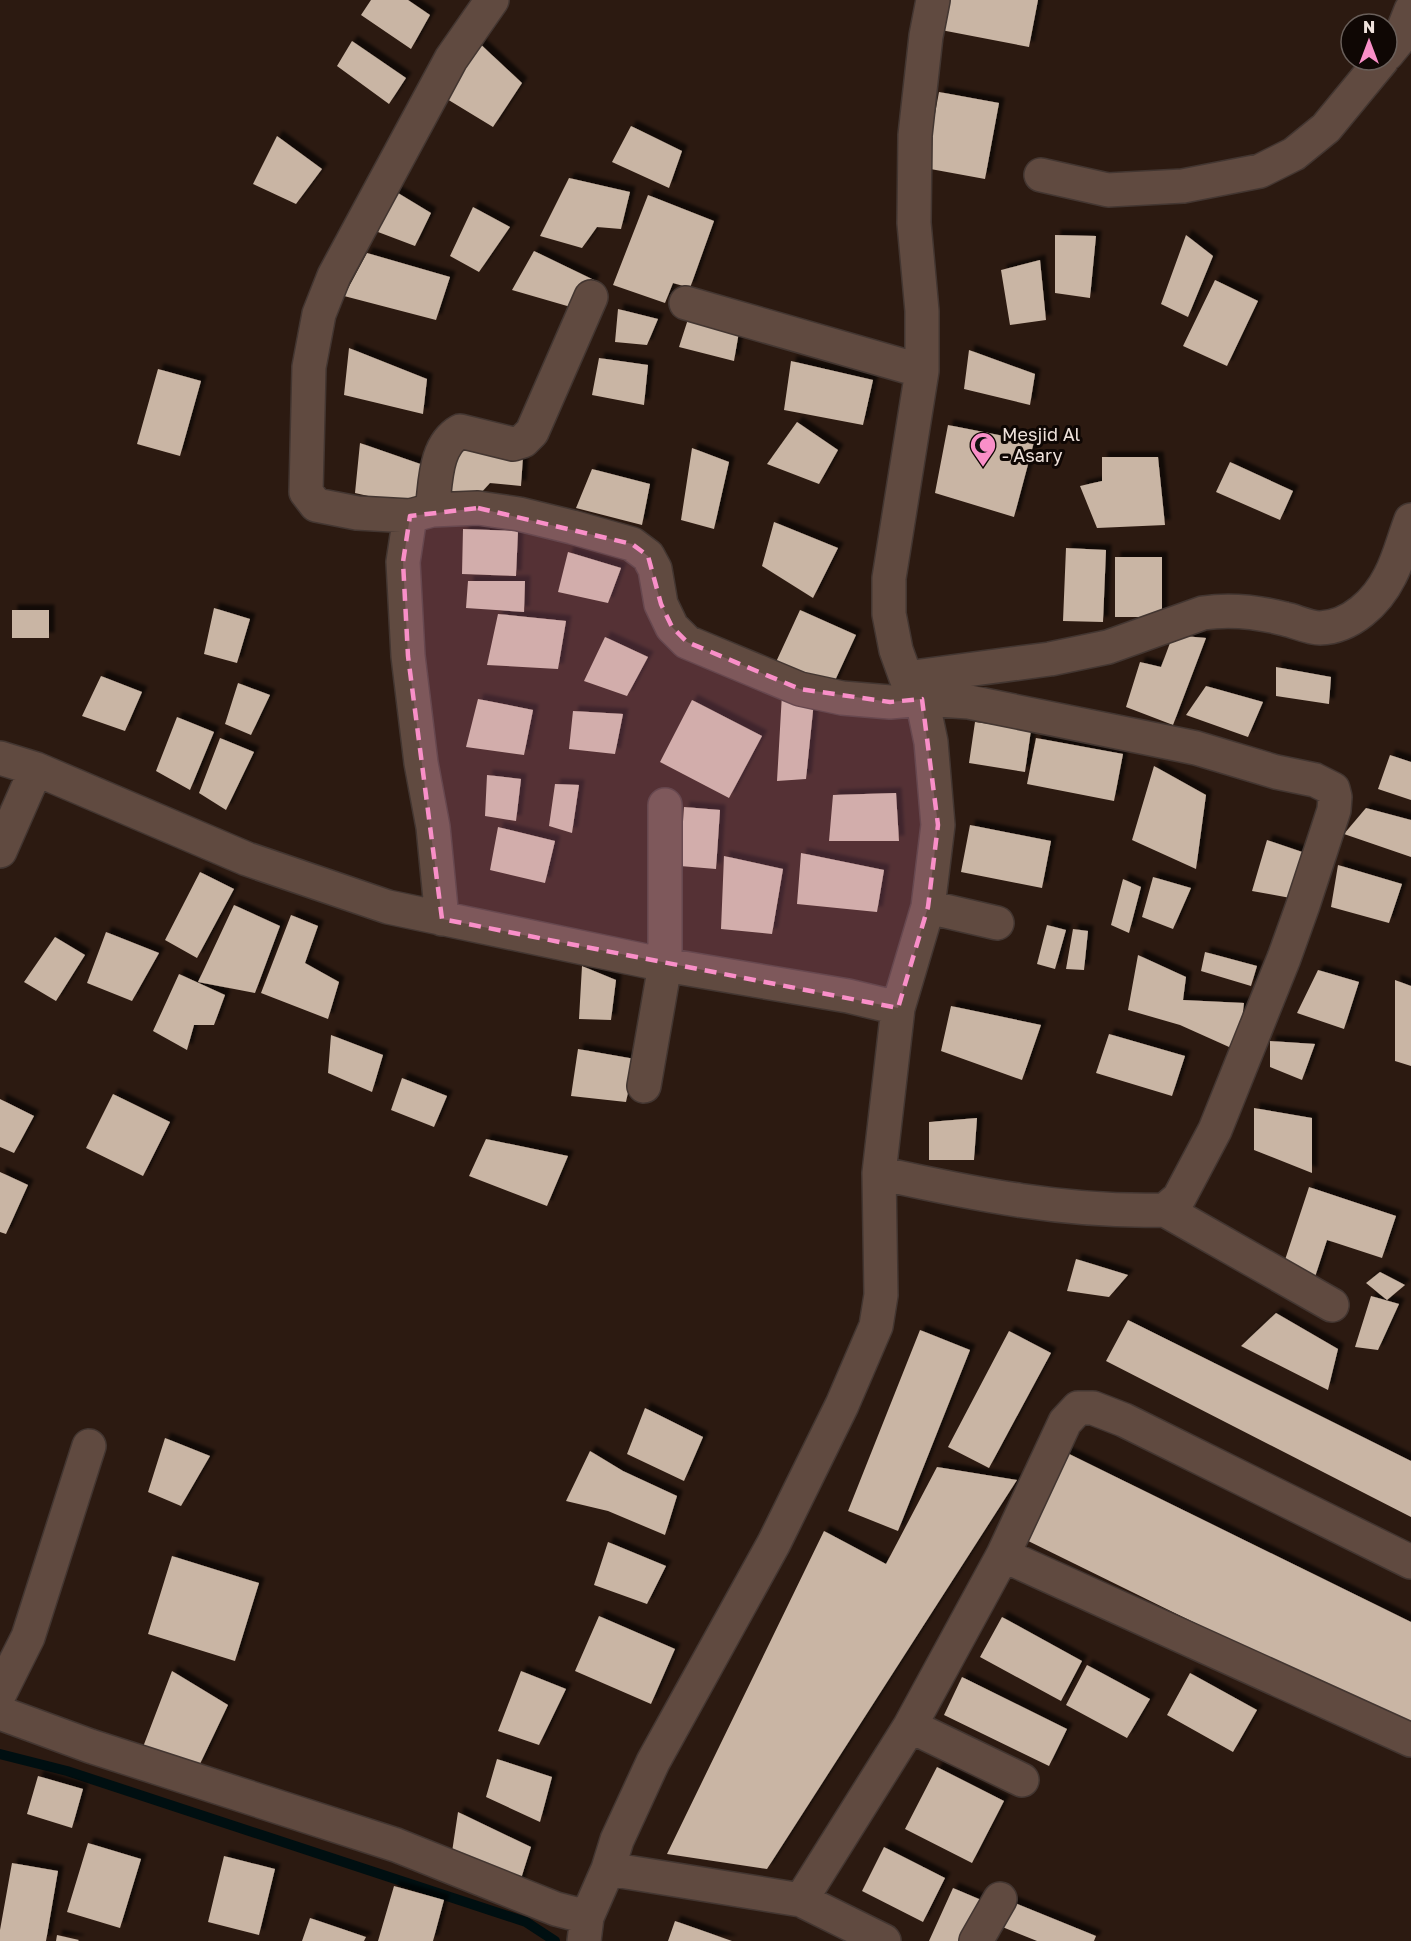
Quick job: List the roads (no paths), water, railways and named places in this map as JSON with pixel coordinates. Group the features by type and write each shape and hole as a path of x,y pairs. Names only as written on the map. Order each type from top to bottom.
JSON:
{"street":[{"path":"492,0 452,59 334,276 319,314 309,367 306,492 316,505 357,513 421,513 478,508 519,514 632,544 648,556 655,569 661,604 672,627 687,642 800,689 842,698 890,702 914,689 1108,647 1203,613 1219,610 1242,611 1282,618 1319,628 1342,623 1369,606 1380,592 1390,576 1411,520"},
{"path":"0,1713 90,1746 396,1845 556,1909 585,1932 617,1840 653,1762 774,1543 842,1406 876,1326 881,1295 879,1173 898,1008 928,907 938,825 931,742 914,689 896,650 889,614 889,578 922,371 922,311 914,223 915,135 926,36 933,0"},
{"path":"1399,39 1411,10"},
{"path":"1041,175 1108,190 1183,186 1260,171 1294,154 1326,128 1372,72"},
{"path":"442,919 434,827 422,763 408,656 404,562 443,447 451,436 460,431 513,444 523,441 532,432 591,297"},
{"path":"686,303 922,371"},
{"path":"914,689 1196,748 1276,772 1315,780 1333,789 1334,810 1303,905 1242,1067 1215,1130 1179,1198 1165,1210"},
{"path":"0,758 36,770 247,859 388,907 665,965 848,996 898,1008"},
{"path":"0,851 36,770"},
{"path":"644,1086 665,965 665,805"},
{"path":"928,907 997,923"},
{"path":"879,1173 958,1191 1036,1202 1123,1211 1165,1210 1332,1305"},
{"path":"801,1900 910,1726 1003,1555 1065,1422 1078,1408 1093,1408 1124,1420 1411,1562"},
{"path":"0,1693 28,1637 89,1446"},
{"path":"1003,1555 1411,1740"},
{"path":"910,1726 1022,1780"},
{"path":"608,1869 801,1900 884,1941"},
{"path":"976,1941 1000,1899"}],"waterway":[{"path":"0,1754 67,1771 526,1922 555,1941"}],"place":[{"name":"Mesjid Al - Asary","path":"983,468"}]}
